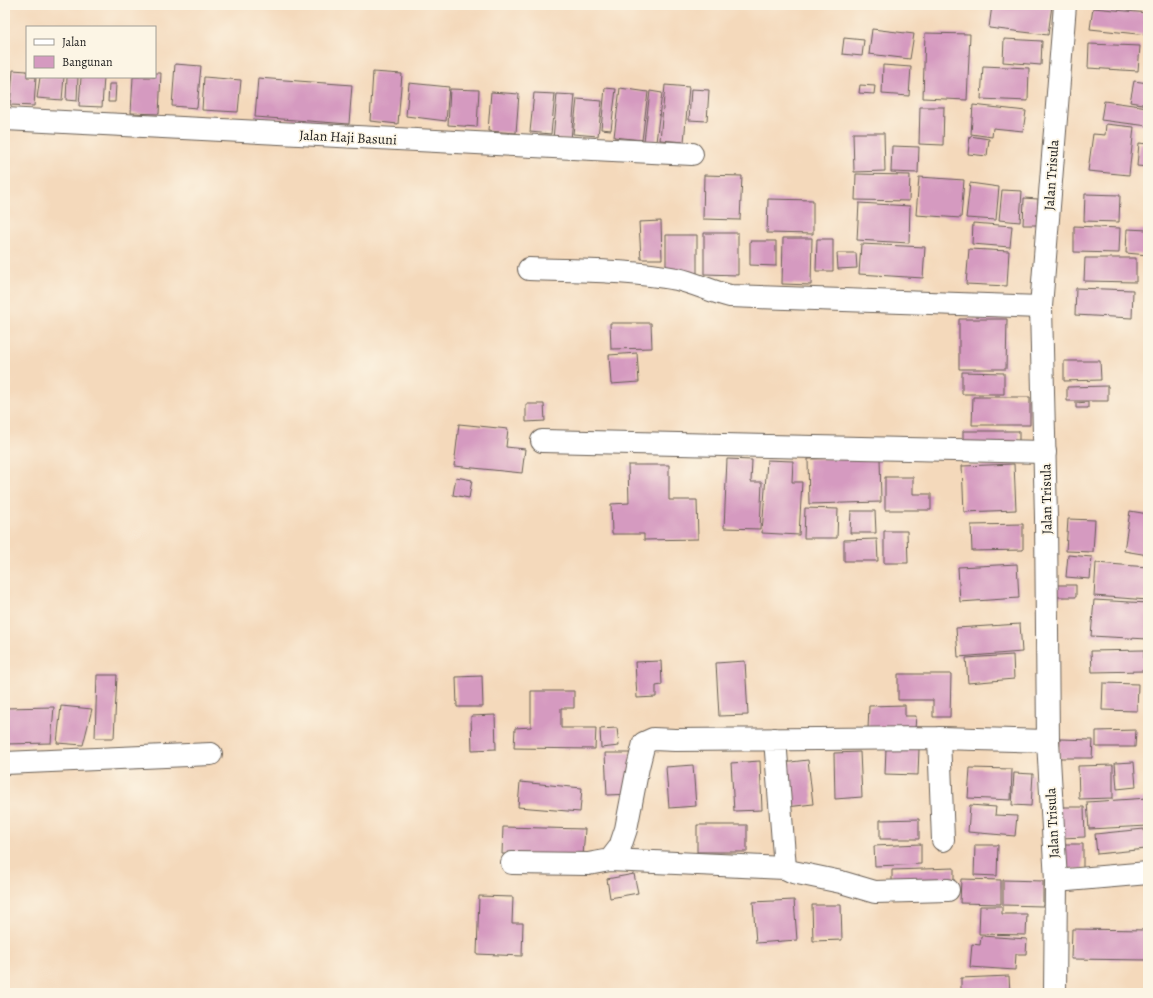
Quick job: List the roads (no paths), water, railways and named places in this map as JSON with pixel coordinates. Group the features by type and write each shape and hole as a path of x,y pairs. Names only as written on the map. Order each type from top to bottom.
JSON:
{"street":[{"name":"Jalan Trisula","path":"1055,993 1056,881 1048,741 1045,452 1041,307 1064,5"},
{"name":"Jalan Haji Basuni","path":"5,119 692,154"},
{"path":"528,269 634,273 678,280 716,293 730,296 1041,307"},
{"path":"542,441 1045,452"},
{"path":"939,738 944,840"},
{"path":"610,860 620,846 626,829 644,742 653,739 939,738 1048,741"},
{"path":"775,739 785,868"},
{"path":"5,763 211,754"},
{"path":"512,863 588,864 610,860 785,868 793,872 840,882 875,892 948,890"},
{"path":"1056,881 1148,873"}]}
